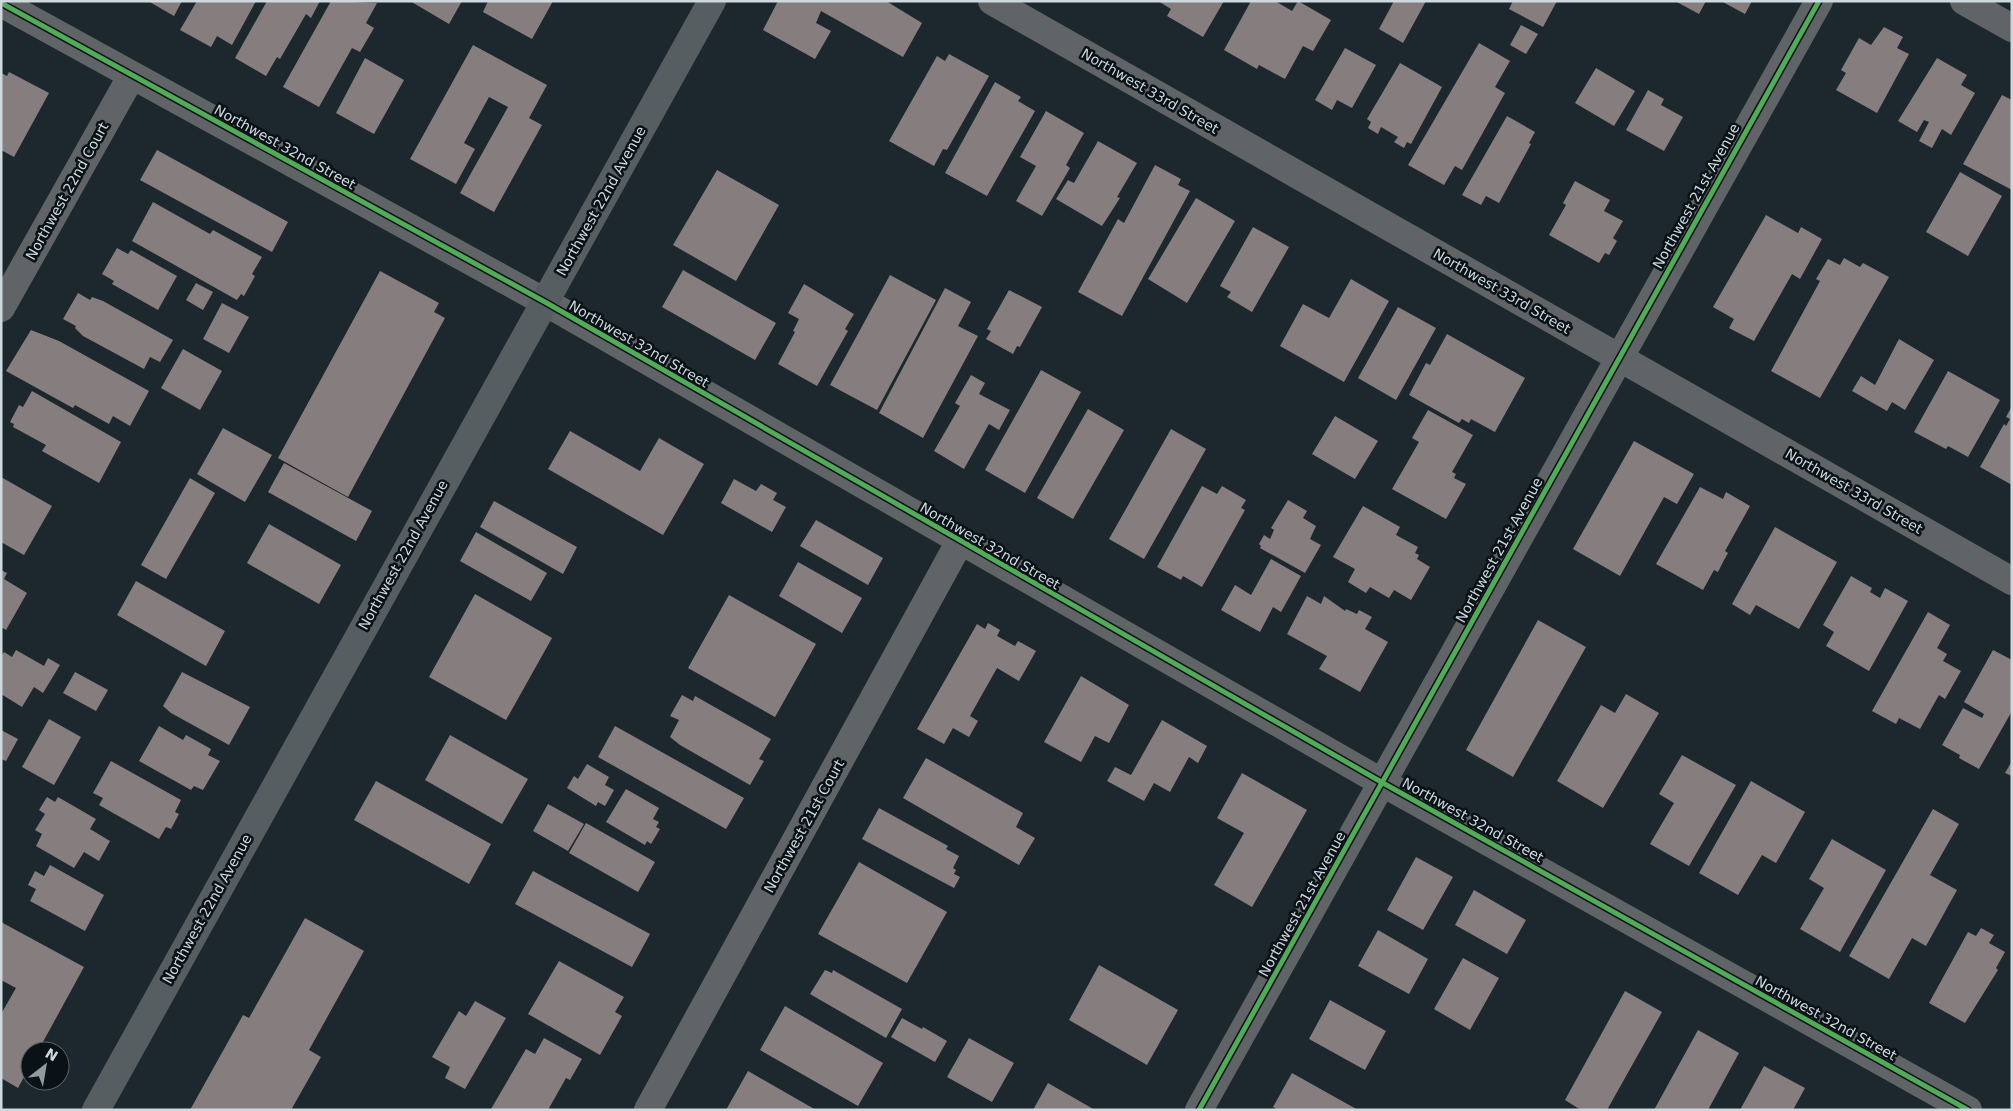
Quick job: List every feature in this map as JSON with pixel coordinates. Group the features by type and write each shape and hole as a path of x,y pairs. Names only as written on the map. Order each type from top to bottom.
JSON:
{"main road":[{"name":"Northwest 22nd Avenue","path":"96,1110 712,1"}],"street":[{"name":"Northwest 33rd Street","path":"992,1 2012,581"},
{"name":"Northwest 21st Avenue","path":"1200,1110 1618,357 1819,1"},
{"path":"1964,1 2012,28"},
{"name":"Northwest 32nd Street","path":"1,3 545,302 1383,783 1968,1110"},
{"name":"Northwest 22nd Court","path":"1,308 132,75"},
{"name":"Northwest 21st Court","path":"648,1110 960,541"}],"building":[{"path":"148,1 182,1 174,16"},
{"path":"197,1 256,1 232,45 217,36 211,47 180,30"},
{"path":"267,1 320,1 311,18 306,14 280,59 277,57 266,76 235,58"},
{"path":"331,1 377,3 366,23 374,28 360,52 352,48 319,107 283,87"},
{"path":"410,1 462,1 449,24"},
{"path":"488,1 553,1 532,39 483,12"},
{"path":"778,1 886,1 922,23 903,57 821,11 816,23 831,31 815,59 763,30"},
{"path":"1158,1 1224,1 1203,37 1167,16 1171,9"},
{"path":"1251,1 1275,1 1292,11 1298,1 1331,20 1313,51 1303,46 1285,79 1259,65 1257,69 1224,50"},
{"path":"1394,1 1426,1 1403,43 1379,29"},
{"path":"1513,1 1557,1 1543,27 1509,9"},
{"path":"1675,1 1706,1 1699,14"},
{"path":"1721,1 1752,1 1745,14"},
{"path":"1521,25 1538,34 1526,54 1510,45"},
{"path":"1884,27 1903,37 1897,48 1909,54 1877,113 1836,90 1846,73 1841,70 1859,38 1871,45"},
{"path":"1479,43 1510,61 1495,87 1505,93 1462,170 1455,166 1444,185 1408,165"},
{"path":"473,45 547,85 529,118 542,125 494,212 460,193 508,107 489,97 464,143 475,149 456,184 410,159"},
{"path":"1345,48 1376,65 1352,108 1337,100 1332,110 1315,100"},
{"path":"949,54 989,76 947,150 943,149 934,166 889,141 937,56 945,61"},
{"path":"365,58 404,80 374,134 336,113"},
{"path":"1937,58 1967,75 1961,85 1975,93 1951,135 1942,129 1932,148 1919,141 1929,122 1924,120 1917,132 1898,121"},
{"path":"1400,63 1442,87 1411,144 1407,142 1404,148 1394,142 1398,137 1381,127 1378,134 1368,128 1371,122 1367,119"},
{"path":"1596,68 1635,91 1614,126 1575,103"},
{"path":"9,72 49,93 14,157 1,150 1,73 7,76"},
{"path":"995,82 1021,97 1018,101 1035,111 987,196 945,173"},
{"path":"1648,90 1664,99 1661,105 1683,117 1664,151 1626,130"},
{"path":"2002,95 2012,100 2012,190 1963,164"},
{"path":"1046,111 1084,133 1066,165 1070,168 1042,216 1016,201 1036,166 1020,157"},
{"path":"1507,116 1535,132 1529,143 1531,144 1499,203 1486,196 1481,205 1462,195"},
{"path":"1098,141 1137,163 1117,197 1120,198 1102,226 1056,199 1068,180 1074,183"},
{"path":"157,150 288,222 272,252 140,180"},
{"path":"1155,165 1181,179 1178,185 1190,191 1122,316 1078,292 1118,219 1124,223"},
{"path":"717,170 779,205 736,281 673,245"},
{"path":"1960,172 2002,196 1968,256 1926,232"},
{"path":"1575,181 1610,200 1604,211 1623,221 1613,238 1617,241 1609,255 1605,253 1599,263 1549,235 1566,205 1563,203"},
{"path":"1196,198 1235,221 1187,303 1148,279"},
{"path":"153,202 210,234 213,230 262,257 252,274 255,276 244,296 241,294 237,300 132,241"},
{"path":"1766,215 1798,233 1801,227 1822,239 1800,279 1792,274 1754,341 1729,328 1734,319 1713,307"},
{"path":"1253,227 1289,247 1252,312 1227,297 1231,292 1220,286"},
{"path":"117,248 128,254 131,250 177,276 158,310 112,284 114,281 102,274"},
{"path":"1844,258 1860,267 1863,263 1889,277 1820,398 1771,371 1820,281 1816,279 1828,259 1840,265"},
{"path":"683,270 776,323 755,360 662,307"},
{"path":"380,271 439,303 434,312 445,318 348,497 278,458"},
{"path":"890,275 936,300 877,410 830,385"},
{"path":"1351,279 1389,301 1344,382 1280,346 1303,304 1329,318"},
{"path":"196,283 213,292 203,310 186,300"},
{"path":"804,284 854,314 845,329 848,331 817,386 778,364 795,332 793,331 799,319 788,313"},
{"path":"945,288 971,302 958,326 978,336 923,438 879,413"},
{"path":"1009,290 1042,307 1020,347 1017,346 1013,354 986,339 991,331 987,329"},
{"path":"78,293 90,300 92,297 103,301 173,340 160,362 150,357 144,369 83,336 75,328 76,326 63,319"},
{"path":"222,303 249,317 229,353 203,339"},
{"path":"1398,307 1436,328 1396,400 1358,378"},
{"path":"31,330 59,341 149,391 130,426 113,416 109,424 75,405 73,408 6,371"},
{"path":"1447,334 1525,378 1495,432 1471,419 1469,423 1462,419 1459,423 1409,395 1426,363 1430,365"},
{"path":"1899,339 1934,360 1905,410 1892,402 1887,411 1852,391 1861,376 1875,385"},
{"path":"183,349 222,371 200,410 161,388"},
{"path":"1041,370 1081,392 1025,493 985,470"},
{"path":"1948,371 2000,400 1968,457 1948,446 1946,449 1914,432"},
{"path":"971,375 985,383 979,394 1010,410 999,430 989,424 964,469 934,451 960,406 955,403"},
{"path":"32,391 121,442 99,483 42,451 46,445 13,427 14,424 10,422 19,405 23,407"},
{"path":"2012,406 2012,485 1980,467 2004,424 2006,426 2010,419 2006,417"},
{"path":"1088,409 1124,430 1073,519 1037,498"},
{"path":"1428,410 1473,435 1452,472 1456,474 1454,478 1466,484 1446,519 1392,489 1419,442 1412,438"},
{"path":"1335,416 1378,441 1355,479 1312,454"},
{"path":"223,428 272,455 245,502 197,474"},
{"path":"1171,429 1206,449 1144,559 1109,539"},
{"path":"570,431 640,471 659,438 704,464 663,535 548,469"},
{"path":"1634,441 1694,474 1677,504 1664,497 1620,576 1573,549"},
{"path":"284,463 372,511 356,541 268,492"},
{"path":"1,477 52,506 24,555 1,542"},
{"path":"190,478 215,493 166,579 141,565"},
{"path":"734,479 756,491 761,484 777,493 773,500 786,507 772,532 721,503"},
{"path":"1202,486 1217,494 1222,486 1246,500 1241,508 1245,510 1202,587 1183,576 1181,580 1157,567"},
{"path":"1700,487 1723,499 1726,492 1750,506 1725,551 1728,553 1718,572 1714,570 1703,590 1656,564"},
{"path":"1288,500 1307,511 1303,518 1316,526 1310,539 1321,545 1305,573 1260,548 1259,544 1264,535 1270,539 1274,530 1271,528"},
{"path":"494,501 577,547 563,574 480,527"},
{"path":"1363,506 1400,527 1396,535 1418,547 1415,553 1419,555 1417,559 1430,567 1411,600 1394,590 1389,598 1370,587 1366,593 1348,582 1355,569 1333,557"},
{"path":"816,520 883,558 868,585 800,546"},
{"path":"269,524 341,565 319,604 247,563"},
{"path":"1775,527 1837,562 1799,629 1756,605 1750,615 1732,604"},
{"path":"476,532 547,573 531,601 460,561"},
{"path":"1271,559 1301,576 1281,612 1273,607 1260,632 1221,610 1235,585 1251,595"},
{"path":"798,562 862,598 842,633 779,596"},
{"path":"1,570 7,573 4,579 27,593 6,630 1,627"},
{"path":"1851,576 1872,588 1870,592 1880,598 1885,588 1908,601 1869,671 1826,646 1834,632 1823,625"},
{"path":"136,581 225,631 206,666 117,615"},
{"path":"475,594 552,638 506,720 429,677"},
{"path":"729,595 816,644 775,717 688,668"},
{"path":"1307,596 1321,604 1324,596 1345,611 1346,609 1357,614 1359,610 1372,617 1365,629 1388,642 1360,692 1319,669 1327,656 1287,634"},
{"path":"1928,612 1950,625 1937,648 1947,654 1943,661 1961,671 1945,699 1939,695 1920,729 1899,718 1896,724 1872,711"},
{"path":"1538,620 1586,647 1513,777 1466,750"},
{"path":"988,623 1000,630 997,636 1015,646 1018,641 1036,651 1019,681 997,668 970,716 978,721 969,737 953,728 944,744 917,729 977,624 985,629"},
{"path":"16,650 44,666 48,658 60,665 43,693 34,687 22,707 1,694 1,656 4,652 12,657"},
{"path":"1993,650 2012,660 2012,711 1979,769 1959,758 1960,755 1942,745 1963,708 1982,718 1984,714 1964,702"},
{"path":"75,672 108,690 96,711 63,693"},
{"path":"182,672 250,707 229,745 171,713 163,706"},
{"path":"1081,676 1129,705 1109,743 1095,736 1081,762 1044,742"},
{"path":"1626,694 1659,713 1603,808 1557,781 1601,705 1615,713"},
{"path":"682,695 693,701 695,696 771,739 759,759 764,761 750,785 680,745 670,737 679,720 670,716"},
{"path":"49,719 81,737 54,785 22,767"},
{"path":"1162,720 1207,746 1198,763 1189,757 1170,792 1154,783 1144,801 1107,781 1115,767 1131,775"},
{"path":"159,726 183,740 186,735 211,749 208,755 220,761 203,790 194,786 191,790 139,761"},
{"path":"615,726 744,798 726,829 598,757"},
{"path":"1,730 18,739 6,761 1,759"},
{"path":"450,735 528,779 502,824 425,780"},
{"path":"1682,755 1736,785 1689,866 1650,844 1674,803 1659,794"},
{"path":"926,758 1023,813 1016,827 1035,838 1019,865 903,798"},
{"path":"111,761 181,800 175,812 179,814 171,829 166,827 159,839 99,805 103,798 93,793"},
{"path":"2012,761 2012,776 2005,773"},
{"path":"587,764 609,777 605,785 614,790 605,806 598,802 596,806 567,788 574,776 578,779"},
{"path":"1242,773 1307,810 1252,907 1214,885 1244,833 1217,818"},
{"path":"376,781 491,844 469,884 354,820"},
{"path":"1751,781 1805,812 1776,863 1762,855 1738,895 1699,873"},
{"path":"626,789 659,808 653,819 659,822 656,827 660,829 651,844 647,841 645,845 606,822"},
{"path":"47,797 55,802 58,797 96,819 90,829 110,841 99,861 84,852 74,868 36,846 42,834 35,830 45,814 39,810"},
{"path":"548,804 584,824 568,851 533,831"},
{"path":"879,808 948,846 946,849 959,856 953,868 956,870 954,874 960,877 954,888 862,839"},
{"path":"1933,809 1959,824 1930,875 1957,890 1926,946 1912,938 1889,979 1849,956"},
{"path":"586,823 655,862 638,892 569,853"},
{"path":"1832,839 1886,870 1840,952 1800,929 1824,888 1809,879"},
{"path":"1416,857 1453,877 1423,930 1387,910"},
{"path":"859,862 947,912 907,983 818,934"},
{"path":"50,865 104,895 85,931 30,901 36,889 28,885 35,871 44,876"},
{"path":"533,871 650,934 632,967 515,904"},
{"path":"1474,890 1526,920 1507,954 1455,925"},
{"path":"305,918 364,951 309,1050 321,1057 291,1110 190,1110 243,1015 249,1018"},
{"path":"1,922 84,967 43,1041 20,1041 20,1084 18,1088 1,1078 1,1014 16,988 1,980"},
{"path":"1981,928 1994,935 1989,943 2005,952 1996,968 1998,970 1965,1023 1929,1003 1968,932 1976,936"},
{"path":"1378,930 1428,959 1409,994 1358,966"},
{"path":"1463,958 1499,978 1470,1030 1434,1009"},
{"path":"559,961 624,997 615,1012 622,1016 600,1055 528,1014"},
{"path":"1099,965 1178,1010 1147,1065 1069,1020"},
{"path":"825,970 832,973 833,970 902,1009 886,1038 810,994"},
{"path":"1625,991 1662,1012 1607,1110 1581,1110 1565,1100"},
{"path":"1330,1000 1386,1031 1365,1070 1309,1039"},
{"path":"475,1001 506,1018 465,1089 445,1078 450,1067 432,1057 459,1011 466,1016"},
{"path":"785,1006 883,1063 858,1106 760,1050"},
{"path":"902,1018 922,1029 923,1027 947,1041 935,1062 891,1037"},
{"path":"1698,1030 1739,1053 1708,1110 1654,1110"},
{"path":"544,1038 582,1059 570,1080 566,1078 548,1110 491,1109 526,1049 535,1054"},
{"path":"969,1038 1014,1063 992,1102 947,1077"},
{"path":"1764,1066 1805,1088 1793,1110 1740,1110"},
{"path":"748,1071 816,1110 726,1110"},
{"path":"1292,1073 1358,1110 1278,1110 1273,1107"},
{"path":"1048,1083 1095,1110 1033,1110"}],"cycle path":[{"path":"1199,1110 1819,1"},
{"path":"1,3 545,302 1383,783 1968,1110"}]}
